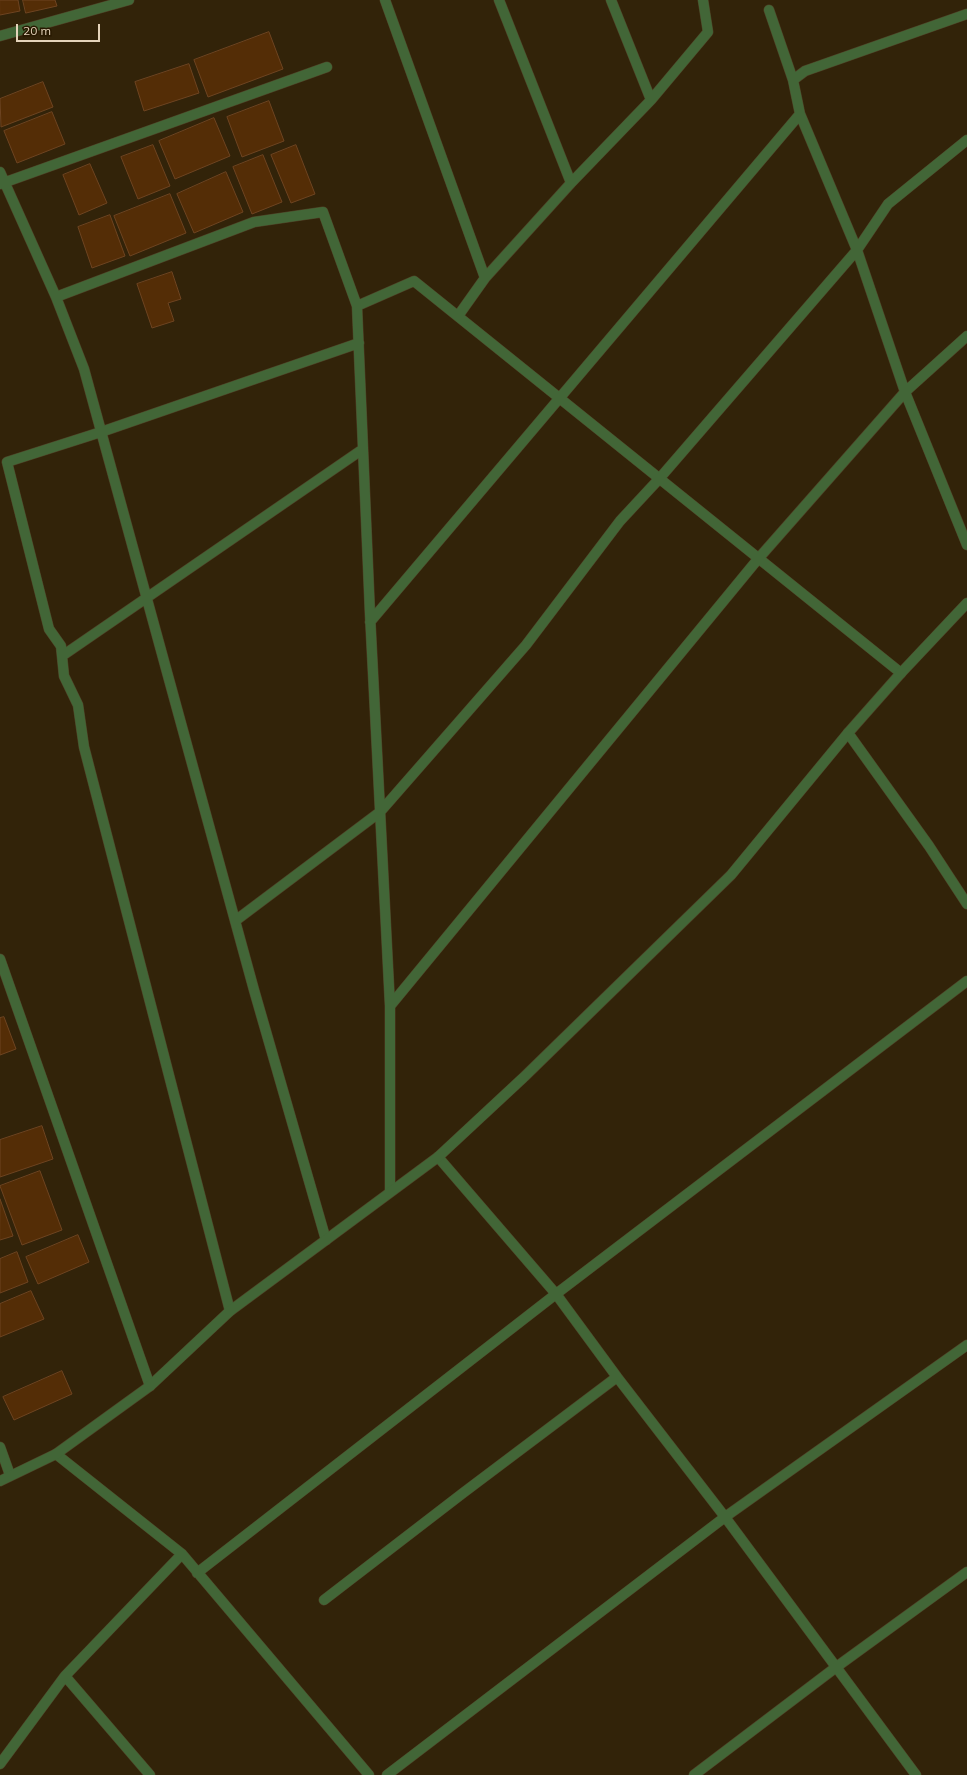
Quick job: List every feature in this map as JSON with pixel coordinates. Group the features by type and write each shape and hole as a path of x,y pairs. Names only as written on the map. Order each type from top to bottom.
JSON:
{"street":[{"path":"0,36 129,0"},
{"path":"384,0 485,278"},
{"path":"499,0 571,183"},
{"path":"611,0 651,100"},
{"path":"458,316 485,278 571,183 651,100 708,32 703,0"},
{"path":"769,10 793,80 800,114 857,250 905,392 967,545"},
{"path":"793,80 805,71 967,14"},
{"path":"3,183 327,67"},
{"path":"370,622 800,114"},
{"path":"235,920 380,812 526,645 620,521 659,479 857,250 888,204 967,140"},
{"path":"0,172 3,183 56,297 84,369 235,920 326,1240"},
{"path":"56,297 254,222 323,212 357,306 370,622 390,1006 390,1192"},
{"path":"357,306 414,281 901,673"},
{"path":"390,1006 758,559 905,392 967,336"},
{"path":"230,1311 84,747 78,705 64,676 61,646 49,629 7,462 101,432 358,343"},
{"path":"62,656 363,450"},
{"path":"0,1481 56,1454 150,1386 230,1311 438,1157 524,1077 731,875 848,733 901,673 967,603"},
{"path":"848,733 929,846 967,904"},
{"path":"0,959 150,1386"},
{"path":"197,1573 556,1294 967,981"},
{"path":"438,1157 556,1294 617,1377 725,1516 835,1668 916,1775"},
{"path":"387,1775 725,1516 967,1345"},
{"path":"324,1600 617,1377"},
{"path":"0,1447 10,1475"},
{"path":"56,1454 182,1554 369,1775"},
{"path":"0,1764 65,1676 182,1554"},
{"path":"694,1775 835,1668 967,1572"},
{"path":"65,1676 150,1775"}],"building":[{"path":"0,0 18,0 20,11 0,15"},
{"path":"23,0 55,0 57,6 26,13"},
{"path":"269,32 283,69 208,97 194,60"},
{"path":"189,64 199,93 144,111 135,82"},
{"path":"43,82 53,107 1,127 0,99"},
{"path":"269,101 284,141 242,157 227,117"},
{"path":"52,112 65,144 17,163 4,131"},
{"path":"214,118 230,156 175,179 159,141"},
{"path":"153,145 170,186 138,199 121,157"},
{"path":"296,145 315,194 291,203 271,155"},
{"path":"263,155 282,202 252,214 233,167"},
{"path":"90,164 107,203 79,215 63,175"},
{"path":"226,172 243,212 194,233 177,194"},
{"path":"170,194 186,233 130,256 114,216"},
{"path":"110,215 125,256 92,268 78,227"},
{"path":"172,272 181,299 168,303 174,321 152,328 137,284"},
{"path":"4,1017 16,1049 0,1055 0,1018"},
{"path":"42,1126 53,1159 0,1177 0,1140"},
{"path":"40,1171 62,1230 22,1245 0,1186"},
{"path":"0,1199 13,1236 0,1240"},
{"path":"78,1235 89,1262 38,1284 26,1257"},
{"path":"17,1252 28,1282 0,1293 0,1259"},
{"path":"31,1291 44,1319 0,1337 0,1304"},
{"path":"62,1371 72,1394 14,1420 3,1397"}]}
